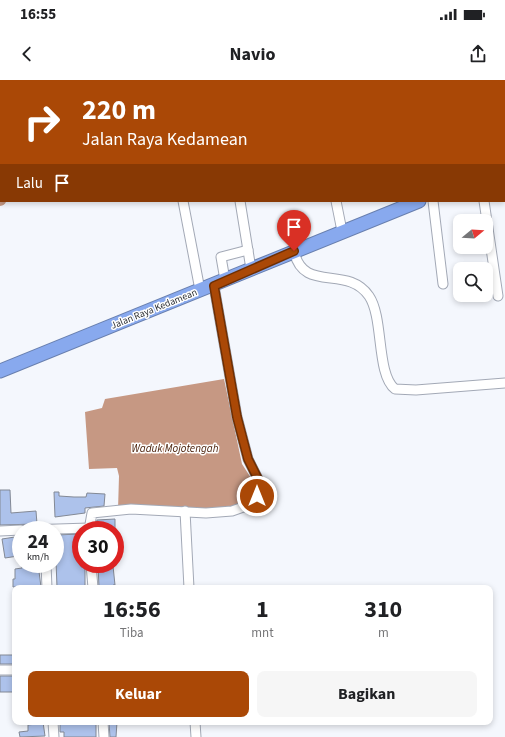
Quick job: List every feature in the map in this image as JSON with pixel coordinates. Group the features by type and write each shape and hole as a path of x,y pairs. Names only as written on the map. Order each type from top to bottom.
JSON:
{"highway":[{"name":"Jalan Raya Kedamean","path":"0,371 416,202"}],"street":[{"path":"183,202 200,290"},
{"path":"240,202 251,269"},
{"path":"336,202 342,231"},
{"path":"433,202 443,284"},
{"path":"484,202 498,296"},
{"path":"90,521 92,513 131,509 206,513 241,509 253,503 259,490 259,481 248,459 237,417 219,283 221,257 248,250"},
{"path":"294,251 297,262 305,272 314,276 337,278 348,281 365,291 370,297 379,329 386,376 391,386 395,388 416,390 505,383"},
{"path":"185,511 189,585"},
{"path":"0,531 12,530"},
{"path":"46,573 47,585"},
{"path":"92,573 93,585"},
{"path":"0,670 12,670"},
{"path":"53,725 54,737"},
{"path":"103,725 104,737"},
{"path":"195,725 196,737"}],"water":[{"name":"Waduk Mojotengah","path":"224,379 242,464 253,481 250,496 241,509 118,510 119,476 117,468 89,469 85,412 102,408 105,399"}],"building":[{"path":"0,490 10,490 11,513 36,511 37,521 12,521 12,525 0,525"},
{"path":"54,492 59,492 59,496 74,497 86,497 87,493 105,494 104,506 85,508 85,513 55,517"},
{"path":"115,519 115,521 97,521"},
{"path":"72,534 72,573 85,573 85,585 57,585 56,573 64,573 64,535"},
{"path":"12,537 12,557 5,558 2,539"},
{"path":"15,573 39,573 41,585 13,585 13,579 15,579"},
{"path":"98,573 114,573 115,585 99,585"},
{"path":"0,655 12,655 12,664 0,664"},
{"path":"0,676 12,676 12,692 0,692"},
{"path":"28,725 43,725 45,736 20,737 19,732 28,731"},
{"path":"60,725 96,725 96,737 64,737 64,732 60,732"},
{"path":"109,725 117,725 116,737 110,737"}],"route":[{"path":"257,496 259,481 248,459 237,417 214,286 294,251"}]}
